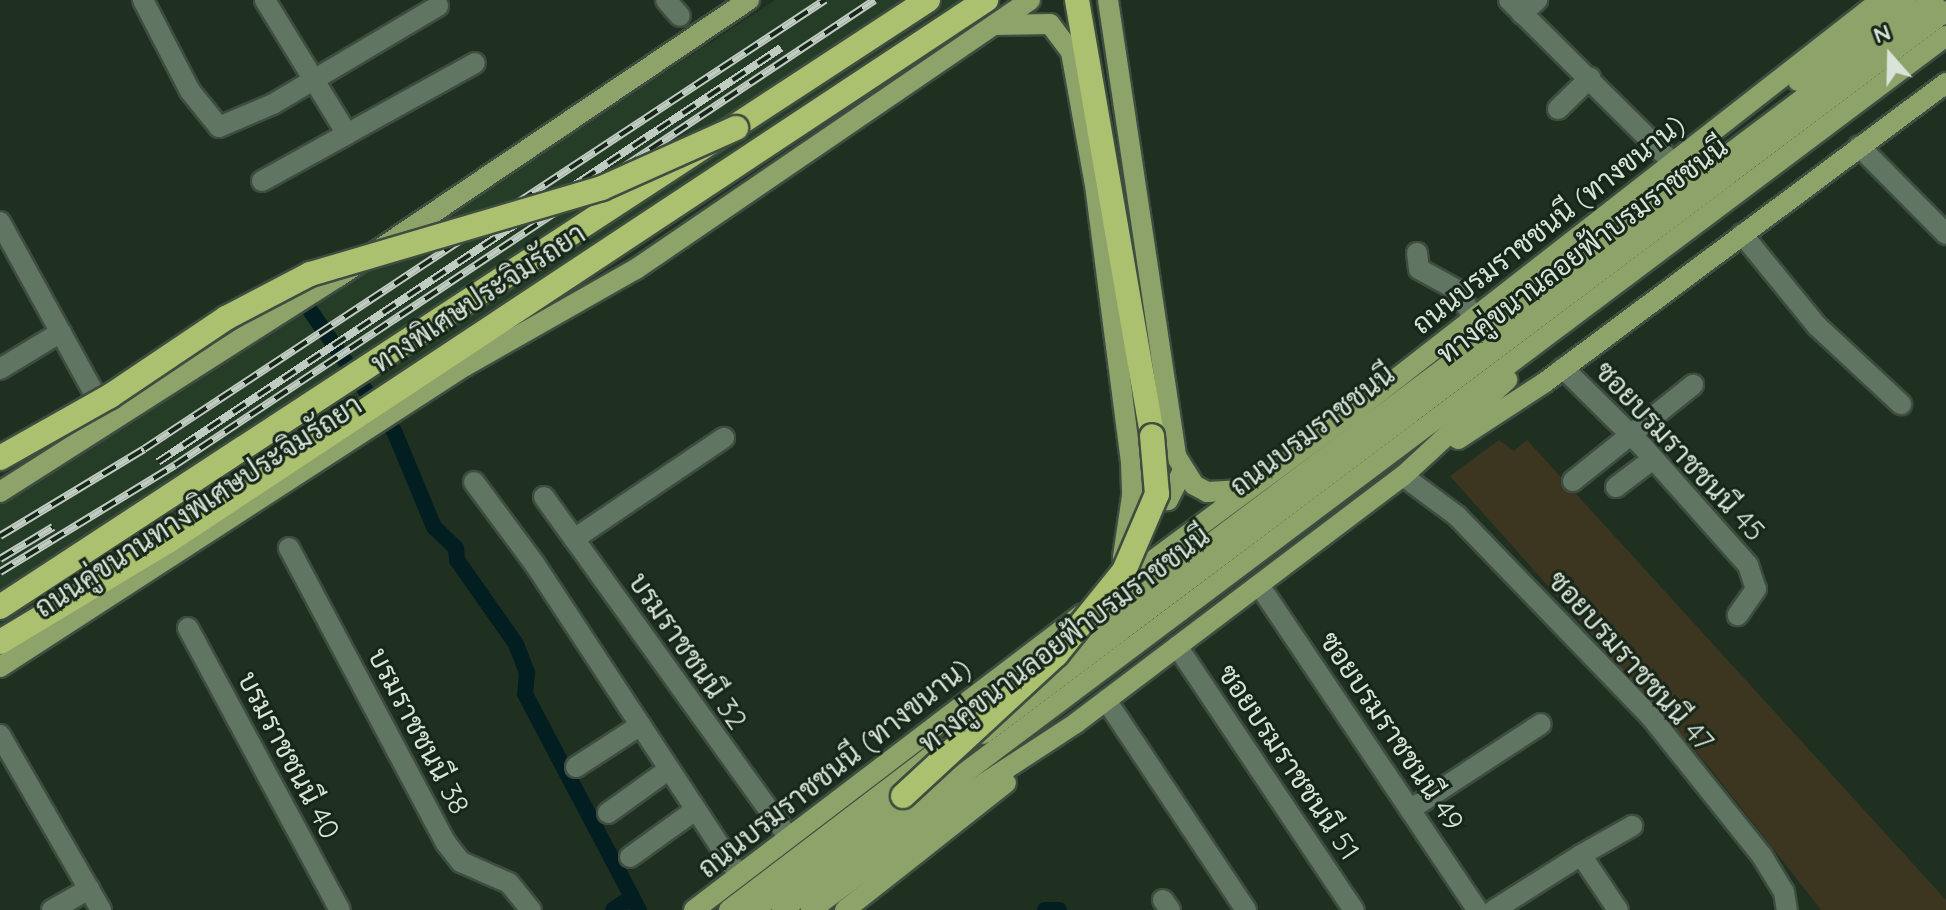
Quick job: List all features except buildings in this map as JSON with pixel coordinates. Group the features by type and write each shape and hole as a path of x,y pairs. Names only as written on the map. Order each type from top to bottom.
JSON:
{"highway":[{"name":"ทางพิเศษประจิมรัถยา","path":"0,607 928,0"},
{"name":"ทางพิเศษประจิมรัถยา","path":"0,642 168,541 986,0"},
{"path":"903,796 1091,618 1135,554 1155,504 1152,436 1077,0"},
{"path":"0,458 110,396 237,312 310,274 602,188 736,128"}],"main road":[{"path":"0,492 338,277 749,0"},
{"name":"ถนนคู่ขนานทางพิเศษประจิมรัถยา","path":"0,667 418,395 636,269 1030,0"},
{"path":"1070,0 1060,15 1059,31 1071,52 1095,185 1132,496 1125,550 1112,591"},
{"path":"1108,0 1182,472 1168,500 1152,506 1132,496"},
{"name":"ถนนบรมราชชนนี (ทางขนาน)","path":"1254,485 1474,318 1881,0"},
{"path":"1680,156 1775,97 1907,0"},
{"name":"ถนนบรมราชชนนี","path":"729,910 1421,383 1934,0"},
{"name":"ทางคู่ขนานลอยฟ้าบรมราชชนนี","path":"754,910 1946,11"},
{"path":"993,25 1037,22 1059,31"},
{"name":"ทางคู่ขนานลอยฟ้าบรมราชชนนี","path":"782,910 1946,36"},
{"path":"1408,471 1526,361 1946,46"},
{"path":"1853,150 1946,72"},
{"path":"845,910 1076,723 1408,471 1563,368 1946,83"},
{"path":"0,467 49,462"},
{"path":"1182,472 1207,492 1254,485"},
{"path":"1239,521 1254,485"},
{"name":"ถนนบรมราชชนนี","path":"1007,670 1254,485"},
{"name":"ถนนบรมราชชนนี (ทางขนาน)","path":"694,910 1007,670"},
{"path":"811,910 957,801 1076,723"}],"street":[{"path":"143,0 190,91 219,127 314,79 438,6"},
{"path":"265,0 347,134"},
{"path":"666,0 680,16"},
{"path":"1523,5 1590,78 1680,156"},
{"path":"262,181 475,63"},
{"path":"1558,109 1590,78"},
{"path":"1853,150 1946,234"},
{"path":"0,222 111,424"},
{"path":"1742,234 1817,326 1901,404"},
{"path":"1417,253 1419,269 1457,290 1474,318"},
{"path":"0,369 61,332"},
{"name":"ซอยบรมราชชนนี 45","path":"1563,368 1653,459 1757,579 1752,600 1738,615"},
{"path":"1573,481 1629,433 1693,385"},
{"path":"574,539 724,438"},
{"path":"1616,487 1653,459"},
{"name":"ซอยบรมราชชนนี 47","path":"1408,471 1457,516 1651,717 1762,856 1784,892 1787,910"},
{"path":"474,482 534,563 694,811 739,875"},
{"name":"บรมราชชนนี 32","path":"544,497 788,837"},
{"name":"บรมราชชนนี 38","path":"289,548 446,843 461,862 509,883 531,910"},
{"name":"ซอยบรมราชชนนี 49","path":"1259,585 1477,910"},
{"name":"บรมราชชนนี 40","path":"188,628 340,910"},
{"name":"ซอยบรมราชชนนี 51","path":"1177,646 1354,910"},
{"path":"1106,700 1246,910"},
{"path":"1411,809 1541,724"},
{"path":"576,767 641,725"},
{"path":"0,735 8,766 101,910"},
{"path":"608,813 668,770"},
{"path":"630,857 694,811"},
{"path":"1494,910 1632,826"},
{"path":"1581,855 1618,910"},
{"path":"52,910 89,889"}],"shaded area":[{"path":"775,0 962,0 216,494 0,629 0,503 91,449"},
{"path":"1499,440 1514,451 1527,440 1946,900 1946,910 1821,910 1710,768 1450,476"}],"waterway":[{"path":"296,290 395,433 434,527 456,548 457,560 516,644 527,673 525,694 632,897"},
{"path":"613,910 632,897 639,910"},
{"path":"1045,910 1059,910"}],"railway":[{"path":"0,536 144,449 825,0"},
{"path":"0,572 175,465 875,0"},
{"path":"158,462 781,48"},
{"path":"0,559 53,527"}]}
